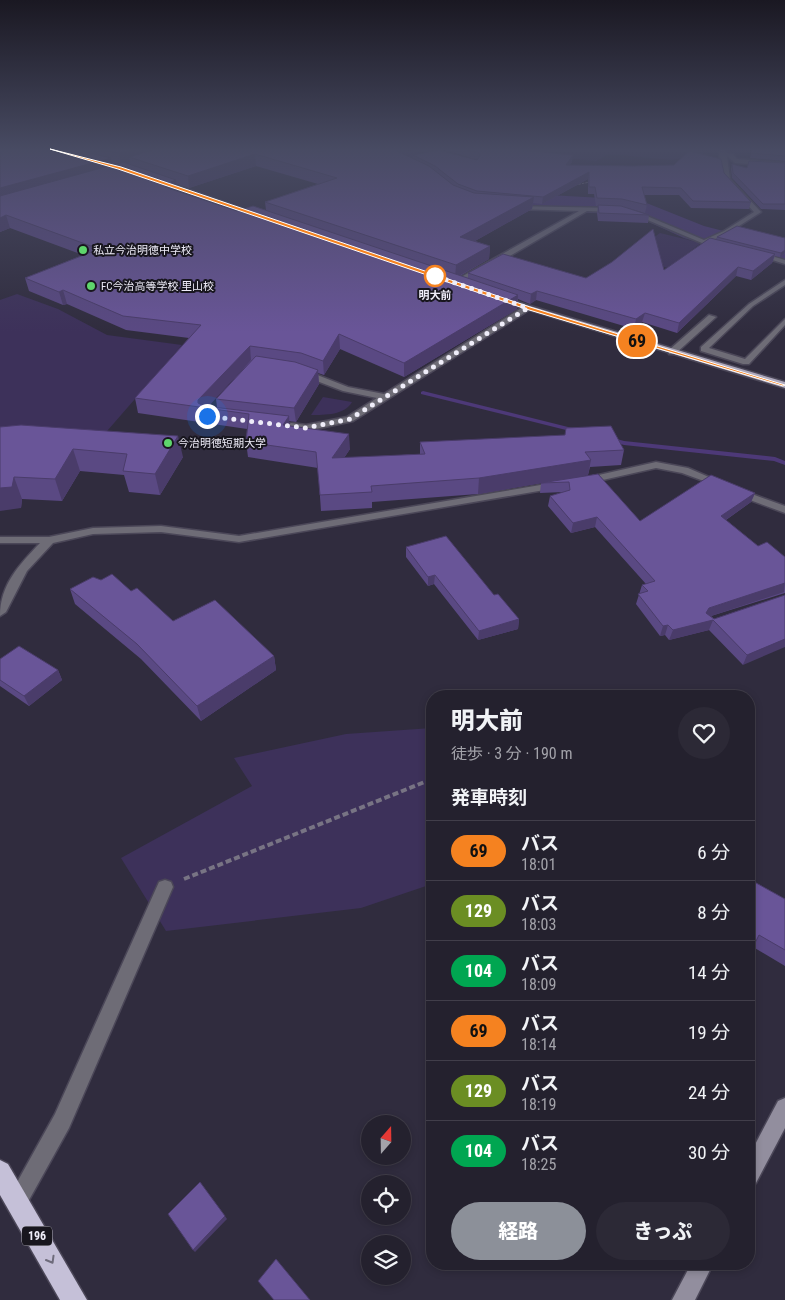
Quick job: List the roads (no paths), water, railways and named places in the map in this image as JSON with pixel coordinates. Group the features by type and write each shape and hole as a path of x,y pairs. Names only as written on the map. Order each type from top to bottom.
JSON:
{"highway":[{"name":"196","path":"0,1172 74,1300"}],"main road":[{"path":"245,211 266,218"},
{"path":"448,280 466,286"},
{"path":"492,296 785,385"}],"street":[{"path":"457,283 584,211"},
{"path":"628,211 704,242 731,248"},
{"path":"704,242 726,232 758,212 757,211"},
{"path":"749,252 782,259"},
{"path":"276,425 306,428 350,419 528,308"},
{"path":"672,352 712,317"},
{"path":"290,370 346,389 385,397"},
{"path":"0,540 48,540 92,531 161,529 239,539 609,476 656,465 684,470 785,510"},
{"path":"0,612 22,570 48,540"},
{"path":"17,1202 62,1121 165,887"},
{"path":"755,1165 785,1108"},
{"path":"683,1300 699,1270"}],"lane":[{"path":"746,362 704,349 751,305 785,282"},
{"path":"737,371 785,321"}],"waterway":[{"path":"645,211 694,232 734,244 785,255"},
{"path":"423,393 578,431"},
{"path":"610,439 624,443 775,459 785,463"}],"place":[{"name":"私立今治明徳中学校","path":"83,250"},
{"name":"明大前","path":"435,276"},
{"name":"FC今治高等学校 里山校","path":"91,286"},
{"name":"今治明徳短期大学","path":"168,443"}]}
